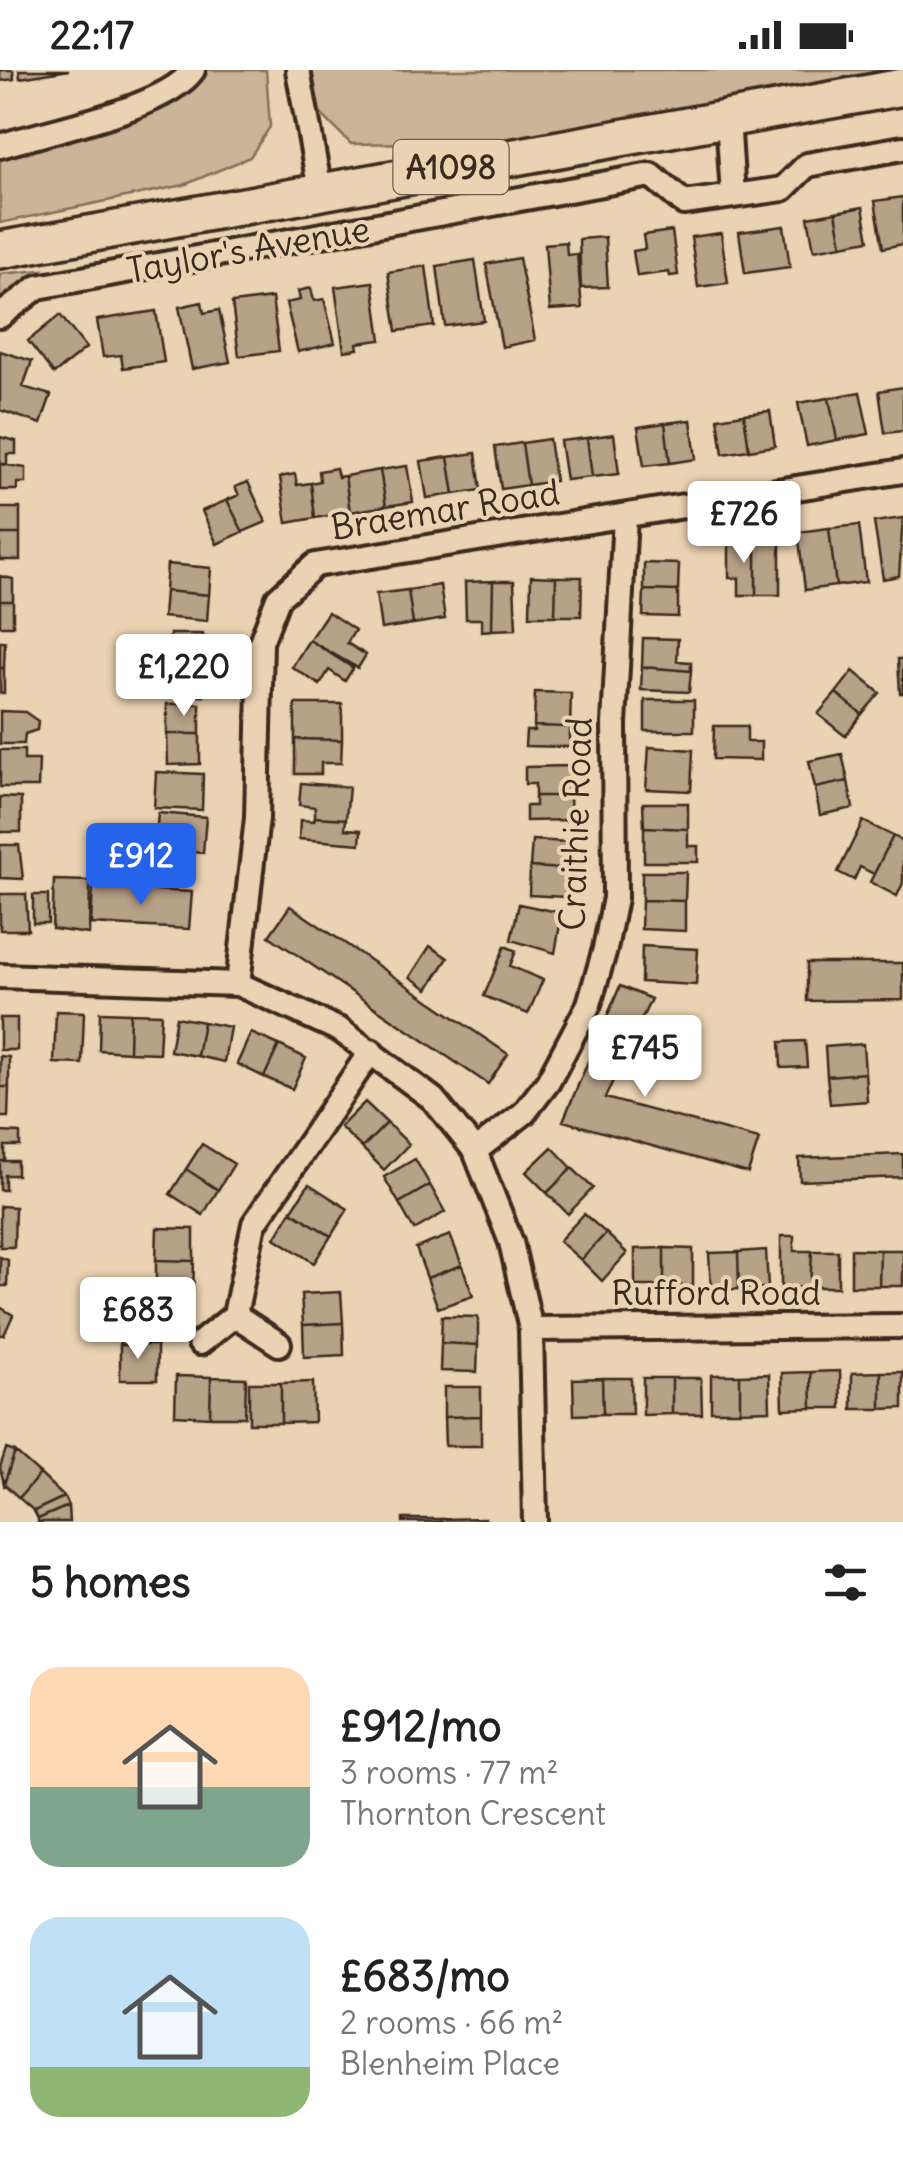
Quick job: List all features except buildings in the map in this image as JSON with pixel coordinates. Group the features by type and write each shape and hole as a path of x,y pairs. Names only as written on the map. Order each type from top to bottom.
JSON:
{"main road":[{"name":"Taylor's Avenue","path":"0,250 728,118 899,82"}],"street":[{"path":"0,146 154,98 184,82 193,70"},
{"path":"298,70 320,190"},
{"path":"728,118 733,196"},
{"name":"Taylor's Avenue","path":"0,316 38,287 651,175 684,203 782,189 807,164 903,148"},
{"name":"Braemar Road","path":"238,984 257,818 261,642 278,598 315,566 903,471"},
{"name":"Craithie Road","path":"475,1151 524,1113 548,1082 589,1004 606,949 615,898 614,724 625,516"},
{"path":"0,976 238,984 296,1007 371,1052 434,1099 475,1151 511,1242 530,1329 535,1522"},
{"path":"200,1343 236,1315 254,1224 371,1052"},
{"path":"236,1315 279,1344"},
{"name":"Rufford Road","path":"530,1329 903,1326"}],"shaded area":[{"path":"207,70 266,70 270,127 250,157 184,185 0,223 0,156 146,115 195,87"},
{"path":"302,70 880,70 881,77 490,142 351,144 303,96"},
{"path":"42,270 0,303 0,274"}]}
